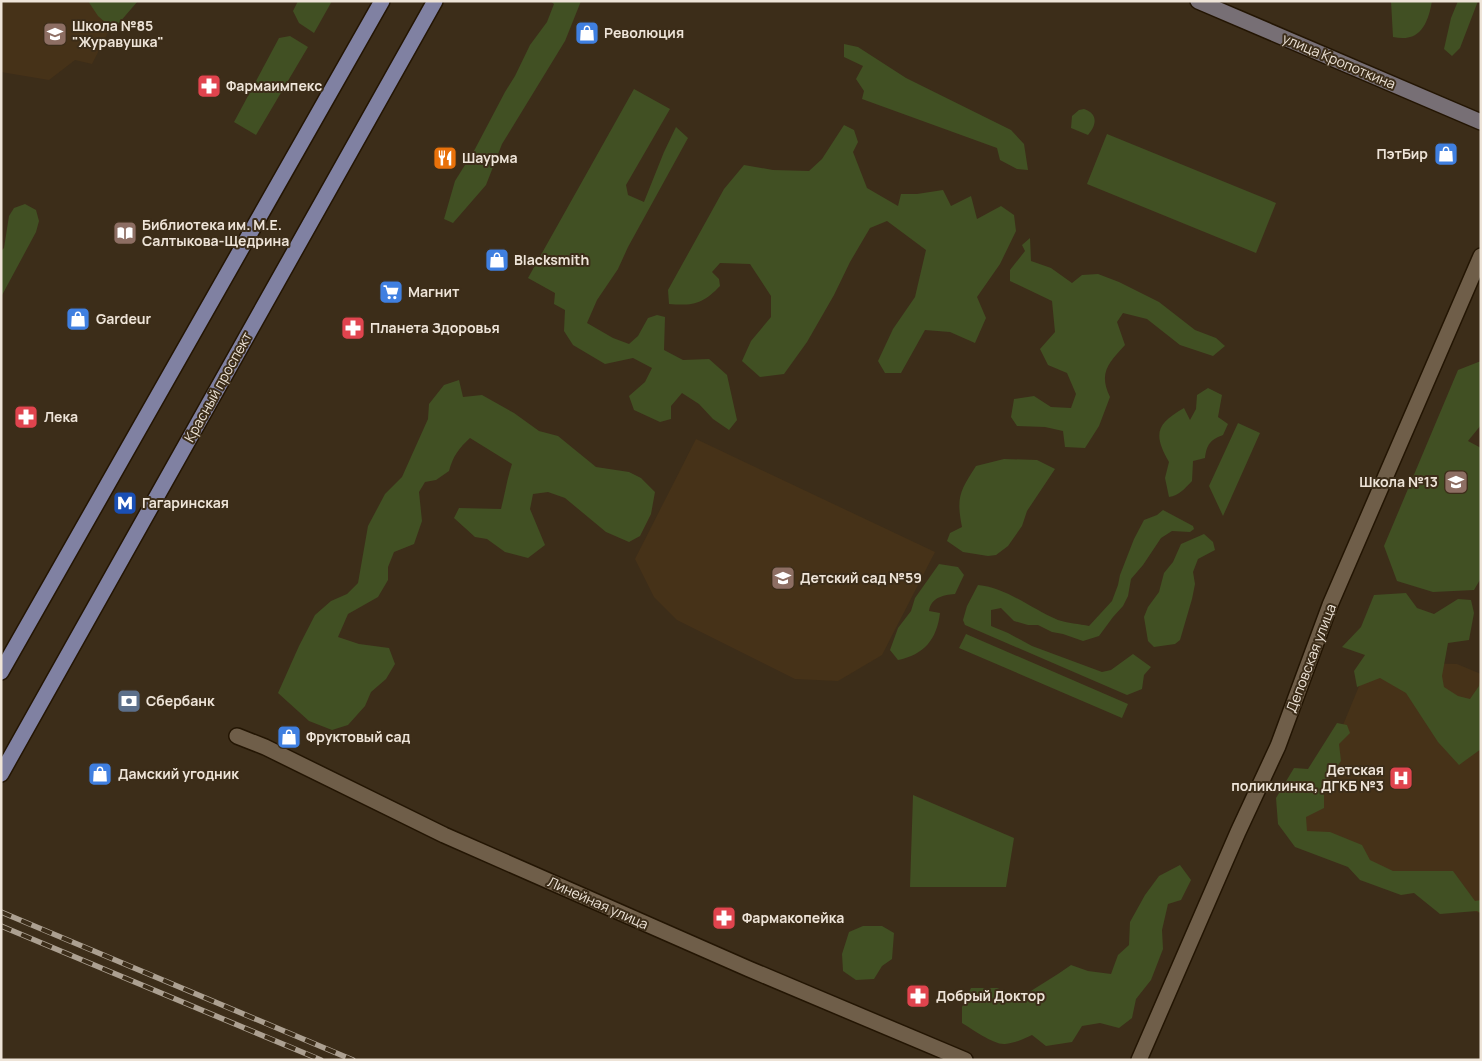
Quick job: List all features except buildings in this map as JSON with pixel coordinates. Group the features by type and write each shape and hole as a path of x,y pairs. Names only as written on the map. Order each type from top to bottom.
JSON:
{"main road":[{"path":"1,672 382,1"},
{"name":"Красный проспект","path":"1,774 435,1"},
{"name":"улица Кропоткина","path":"1198,1 1481,122"}],"street":[{"name":"Деповская улица","path":"1139,1060 1244,819 1278,746 1330,605 1481,256"},
{"name":"Линейная улица","path":"237,736 264,747 444,835 792,987 965,1060"}],"shaded area":[{"name":"Школа №85 \"Журавушка\"","path":"1,1 117,1 121,7 92,64 75,60 49,80 1,72"},
{"name":"Детский сад №59","path":"696,439 935,552 882,655 838,681 795,679 677,620 654,597 635,559"},
{"name":"Детская поликлинка, ДГКБ №3","path":"1369,662 1457,664 1481,674 1481,914 1298,834"}],"green space":[{"path":"88,1 138,1 112,31 98,16"},
{"path":"298,1 332,1 314,33 299,23 293,11"},
{"path":"550,1 581,1 565,41 502,144 486,185 453,223 444,219 455,181 475,149 530,45 547,22 554,4"},
{"path":"1391,1 1432,1 1428,17 1421,30 1410,37 1393,37"},
{"path":"1458,1 1478,1 1460,48 1452,56 1444,49 1451,18"},
{"path":"290,36 308,47 256,135 234,122 279,38"},
{"path":"844,44 858,47 906,78 1011,130 1024,144 1028,170 1017,169 1000,160 997,148 862,99 864,91 856,79 863,66 844,57"},
{"path":"634,89 670,109 626,185 628,195 644,202 676,127 688,138 628,247 618,269 597,300 587,323 613,338 629,344 638,336 648,318 657,315 665,317 664,350 683,360 709,359 727,375 737,420 729,430 713,419 699,404 682,393 671,406 671,419 660,422 634,410 629,396 645,382 652,368 633,358 605,364 573,345 564,331 565,310 554,304 555,293 528,278"},
{"path":"1084,109 1092,114 1095,120 1093,128 1088,135 1071,128 1072,116 1079,110"},
{"path":"844,125 854,130 858,142 853,152 867,188 898,206 901,194 917,194 943,190 951,206 971,196 977,219 1001,206 1014,215 1016,231 1000,264 977,297 986,318 975,343 950,332 925,330 901,373 885,373 878,361 893,329 915,297 926,250 887,221 870,228 807,342 784,374 760,377 742,361 751,341 771,317 771,296 750,264 720,263 712,272 719,279 720,286 708,297 691,304 669,304 668,290 724,189 744,165 773,170 809,171 822,159"},
{"path":"1107,134 1276,203 1256,253 1087,184"},
{"path":"25,204 36,210 39,221 36,232 1,297 1,251 4,248 9,216 14,208"},
{"path":"1030,238 1031,261 1051,268 1072,283 1082,275 1098,274 1119,282 1159,302 1195,330 1216,338 1225,346 1213,356 1180,345 1147,319 1123,313 1117,322 1125,345 1107,368 1105,381 1110,397 1099,426 1085,448 1065,447 1063,431 1045,427 1017,426 1011,417 1014,399 1034,396 1051,407 1071,408 1076,394 1067,373 1048,365 1040,349 1055,332 1052,301 1010,281 1010,270 1025,251 1022,245"},
{"name":"Школа №13","path":"1481,361 1481,425 1468,441 1481,448 1481,578 1474,590 1433,592 1397,581 1384,546 1458,370"},
{"path":"459,380 463,397 482,395 514,413 539,431 558,436 596,467 629,472 641,478 655,492 651,514 640,536 629,542 606,532 565,498 548,492 533,494 530,509 545,545 528,558 505,552 487,539 475,537 454,518 459,508 501,509 512,464 470,438 457,453 449,471 436,480 425,482 419,492 422,521 414,544 394,552 388,567 388,580 378,597 348,614 338,637 359,644 389,648 395,664 386,679 371,692 365,706 348,725 332,730 309,721 278,693 315,615 331,601 347,594 358,583 368,526 385,494 402,477 428,419 429,404 444,385"},
{"path":"1208,388 1222,395 1218,417 1228,424 1223,435 1210,443 1205,458 1193,461 1192,481 1179,493 1169,497 1165,478 1169,462 1159,437 1160,430 1168,419 1184,408 1190,420 1196,409 1197,395"},
{"path":"1238,423 1260,433 1223,516 1209,486"},
{"path":"1004,459 1037,460 1055,469 1027,511 1022,526 1008,546 996,555 988,556 963,552 947,541 950,533 962,527 959,508 963,488 976,466"},
{"path":"1163,510 1193,526 1194,529 1190,532 1172,531 1161,538 1131,579 1128,596 1123,606 1099,636 1083,641 1052,632 1038,625 1028,625 1014,621 1001,608 991,610 991,626 1032,646 1102,672 1111,670 1133,654 1151,667 1144,675 1142,689 1127,695 965,625 963,620 967,606 978,585 1009,594 1058,620 1089,626 1112,601 1134,539 1144,520 1157,515"},
{"path":"1204,534 1213,542 1215,550 1198,559 1193,572 1195,584 1192,599 1180,640 1175,644 1154,647 1148,641 1144,617 1148,607 1159,592 1164,573 1173,562 1181,544"},
{"path":"939,564 958,567 964,575 955,594 938,598 932,603 929,611 940,613 936,631 928,644 915,654 898,660 890,650 898,628 911,611 915,598"},
{"path":"1406,593 1417,608 1434,614 1458,599 1471,600 1474,613 1469,640 1448,643 1442,676 1444,687 1458,696 1470,699 1479,686 1481,676 1481,749 1459,765 1438,742 1406,693 1380,678 1357,687 1354,671 1365,655 1342,647 1361,627 1374,595"},
{"path":"966,634 1128,704 1122,718 959,648"},
{"path":"1337,723 1347,725 1350,733 1339,744 1341,761 1324,785 1324,808 1306,817 1307,831 1330,832 1362,845 1370,860 1393,871 1453,871 1475,901 1481,900 1481,913 1477,911 1440,914 1414,893 1401,895 1360,880 1348,867 1295,847 1278,824 1276,798 1294,768 1308,769"},
{"path":"913,795 1014,838 1006,887 910,887"},
{"path":"1180,865 1191,880 1181,900 1168,904 1162,930 1163,949 1151,980 1136,999 1132,1018 1119,1028 1100,1023 1082,1026 1072,1042 1046,1046 1032,1035 1012,1043 1000,1044 962,1023 962,1007 971,988 997,988 1021,998 1071,965 1088,971 1111,974 1118,955 1129,945 1130,922 1145,895 1159,876"},
{"path":"863,926 882,926 894,933 892,959 882,966 874,979 856,980 843,971 842,954 849,932"}],"railway":[{"path":"1,912 353,1060"},
{"path":"1,926 321,1060"}],"place":[{"name":"Революция","path":"587,33"},
{"name":"Школа №85 \"Журавушка\"","path":"55,34"},
{"name":"Фармаимпекс","path":"209,86"},
{"name":"ПэтБир","path":"1446,154"},
{"name":"Шаурма","path":"445,158"},
{"name":"Библиотека им. М.Е. Салтыкова-Щедрина","path":"125,233"},
{"name":"Blacksmith","path":"497,260"},
{"name":"Магнит","path":"391,292"},
{"name":"Gardeur","path":"78,319"},
{"name":"Планета Здоровья","path":"353,328"},
{"name":"Лека","path":"26,417"},
{"name":"Школа №13","path":"1456,482"},
{"name":"Гагаринская","path":"125,503"},
{"name":"Детский сад №59","path":"783,578"},
{"name":"Сбербанк","path":"129,701"},
{"name":"Фруктовый сад","path":"289,737"},
{"name":"Дамский угодник","path":"100,774"},
{"name":"Детская поликлинка, ДГКБ №3","path":"1401,778"},
{"name":"Фармакопейка","path":"724,918"},
{"name":"Добрый Доктор","path":"918,996"}]}
